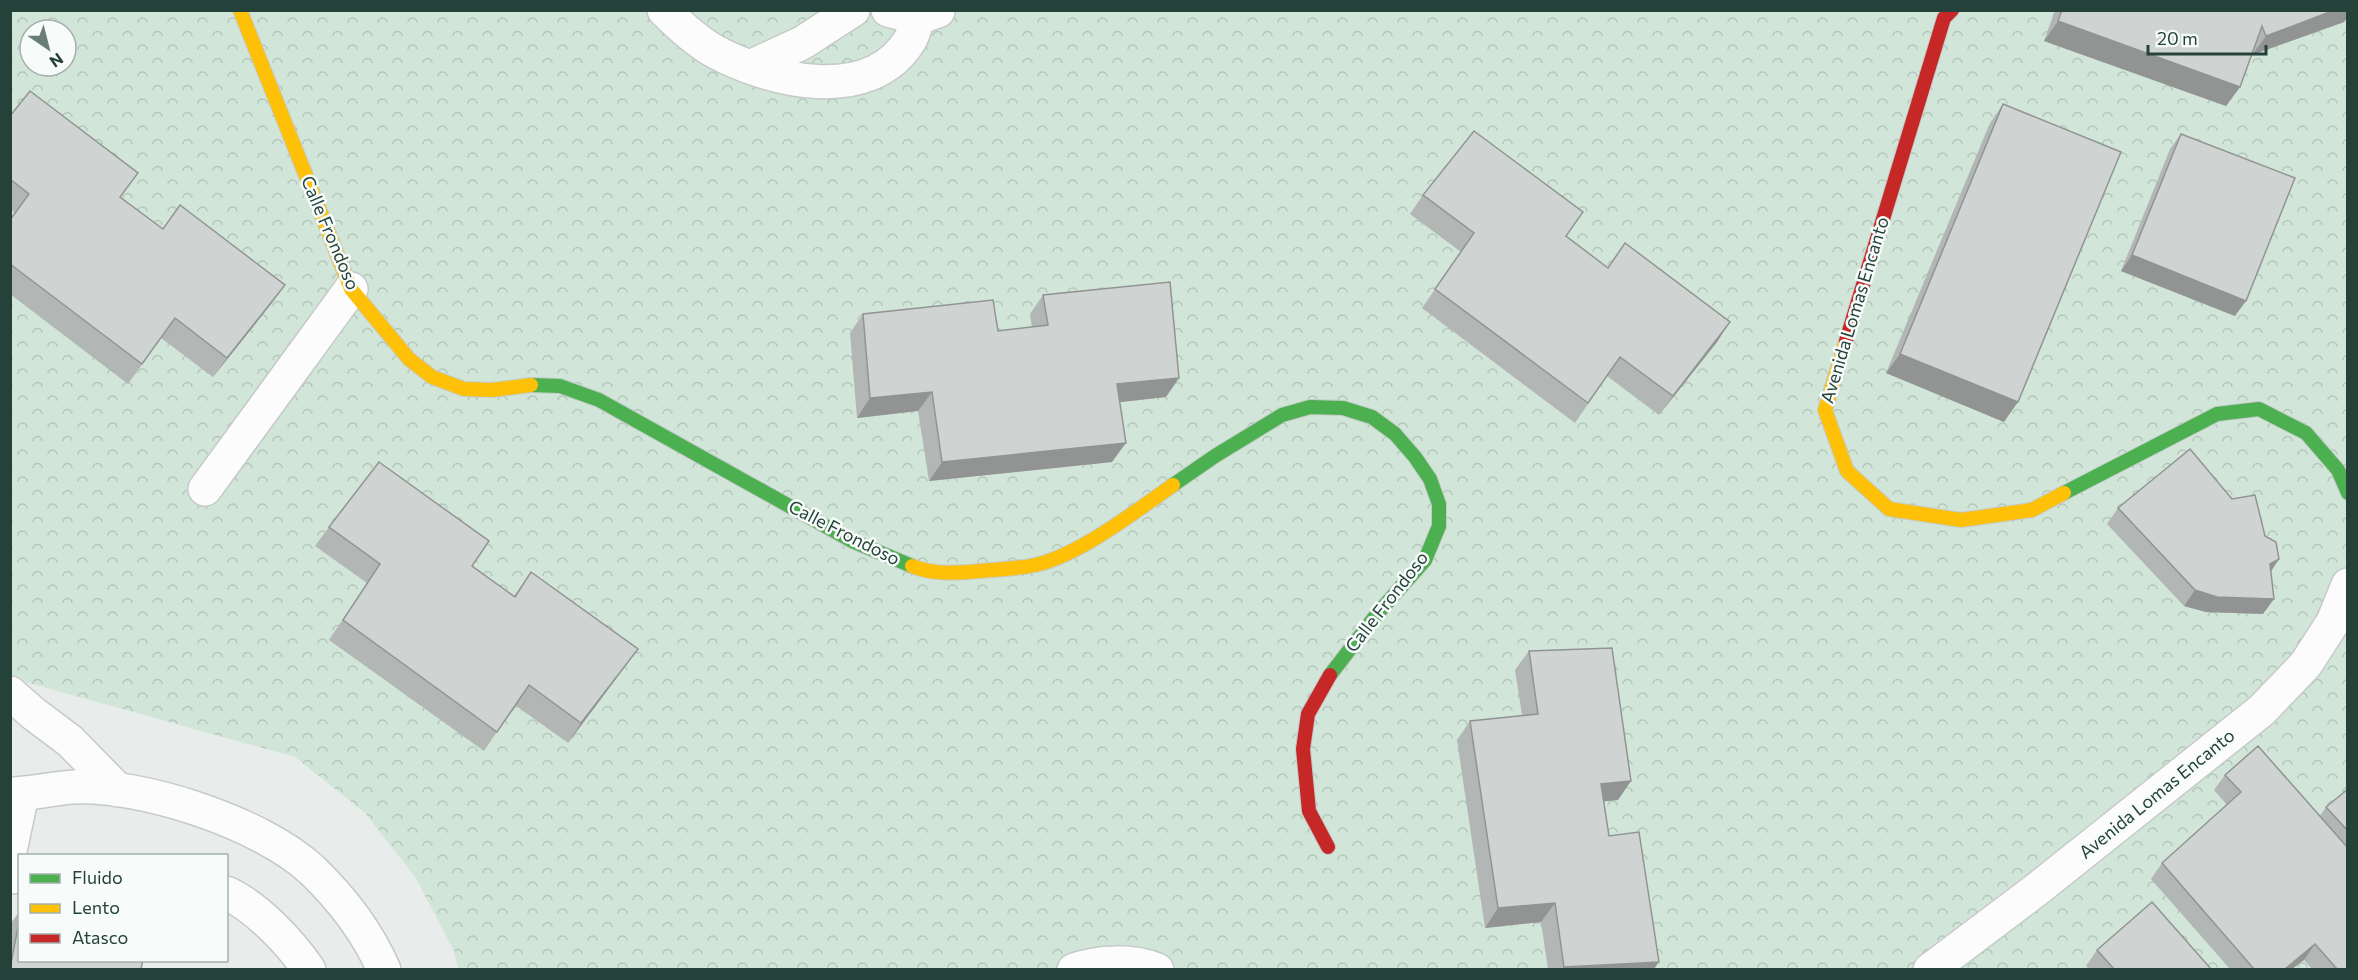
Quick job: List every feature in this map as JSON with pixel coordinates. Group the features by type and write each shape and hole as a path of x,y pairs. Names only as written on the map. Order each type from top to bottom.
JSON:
{"street":[{"name":"Calle Frondoso","path":"240,10 351,290 410,359 432,377 464,389 560,386 599,400 852,541 921,570 959,573 990,571 1035,564 1065,555 1131,515 1215,456 1282,416 1310,407 1343,408 1372,417 1395,434 1430,478 1439,504 1439,526 1425,560 1377,614 1326,680 1308,714 1303,749 1309,811 1328,847"},
{"path":"664,10 687,33 705,45 750,67 796,79 834,82 859,79 897,57 911,39 915,13"},
{"path":"750,67 802,43 853,10"},
{"name":"Avenida Lomas Encanto","path":"1944,13 1824,410 1847,471 1889,509 1961,520 2032,510 2217,414 2259,409 2306,433 2338,471 2348,493"},
{"path":"205,489 351,290"},
{"name":"Avenida Lomas Encanto","path":"1930,969 2036,890 2262,710 2306,664 2332,622 2348,585"},
{"path":"10,693 33,714 70,741 118,790"},
{"path":"10,851 16,794 75,787 118,790 187,806 225,819 274,844 311,869 352,915 384,969"},
{"path":"228,894 267,922 295,949 309,969"},
{"path":"1074,969 1091,963 1144,965 1158,969"}],"green space":[{"path":"10,11 2347,11 2347,969 458,969 454,951 415,877 365,813 295,757 11,678"}],"building":[{"path":"2062,10 2335,10 2266,36 2262,26 2240,87 2058,21"},
{"path":"30,91 138,173 120,197 163,229 180,205 285,285 227,358 175,318 142,364 10,264 10,220 29,194 10,179 10,116"},
{"path":"2003,104 2121,152 2018,402 1900,354"},
{"path":"1474,131 1583,212 1566,236 1608,268 1625,243 1730,322 1673,396 1620,357 1588,403 1435,289 1474,233 1423,195"},
{"path":"2181,134 2295,178 2246,301 2132,255"},
{"path":"1170,282 1179,378 1117,384 1126,443 942,462 932,392 870,398 863,314 993,300 998,331 1048,325 1043,295"},
{"path":"2190,449 2232,499 2255,495 2265,536 2276,542 2279,559 2270,564 2274,599 2217,597 2195,590 2118,508"},
{"path":"379,462 489,541 472,566 515,597 531,572 638,649 581,723 529,685 497,732 343,620 380,564 329,527"},
{"path":"1612,648 1631,781 1601,784 1609,836 1639,832 1659,962 1564,967 1555,903 1498,908 1470,721 1538,714 1529,651"},
{"path":"2258,746 2348,848 2348,969 2337,969 2315,944 2285,969 2254,969 2162,863 2241,792 2225,775"},
{"path":"2348,789 2348,831 2326,807"},
{"path":"2152,902 2211,969 2114,969 2097,950"},
{"path":"18,927 18,962 143,962 141,969 10,969"}],"traffic: fast":[{"path":"531,385 560,386 599,400 852,541 912,566"},
{"path":"1173,485 1282,415 1310,407 1343,408 1372,417 1395,434 1415,457 1430,479 1439,504 1439,526 1425,560 1377,614 1330,675"},
{"path":"2064,493 2217,414 2259,409 2306,433 2338,470 2348,493"}],"traffic: slow":[{"path":"240,10 351,289 409,359 432,377 464,389 492,390 531,385"},
{"path":"1846,341 1825,410 1847,471 1889,509 1961,520 2032,510 2064,493"},
{"path":"912,566 946,573 1021,567 1052,560 1088,543 1173,485"}],"traffic: jam":[{"path":"1846,341 1944,18 1952,10"},
{"path":"1328,847 1309,811 1303,749 1308,714 1330,675"}]}
